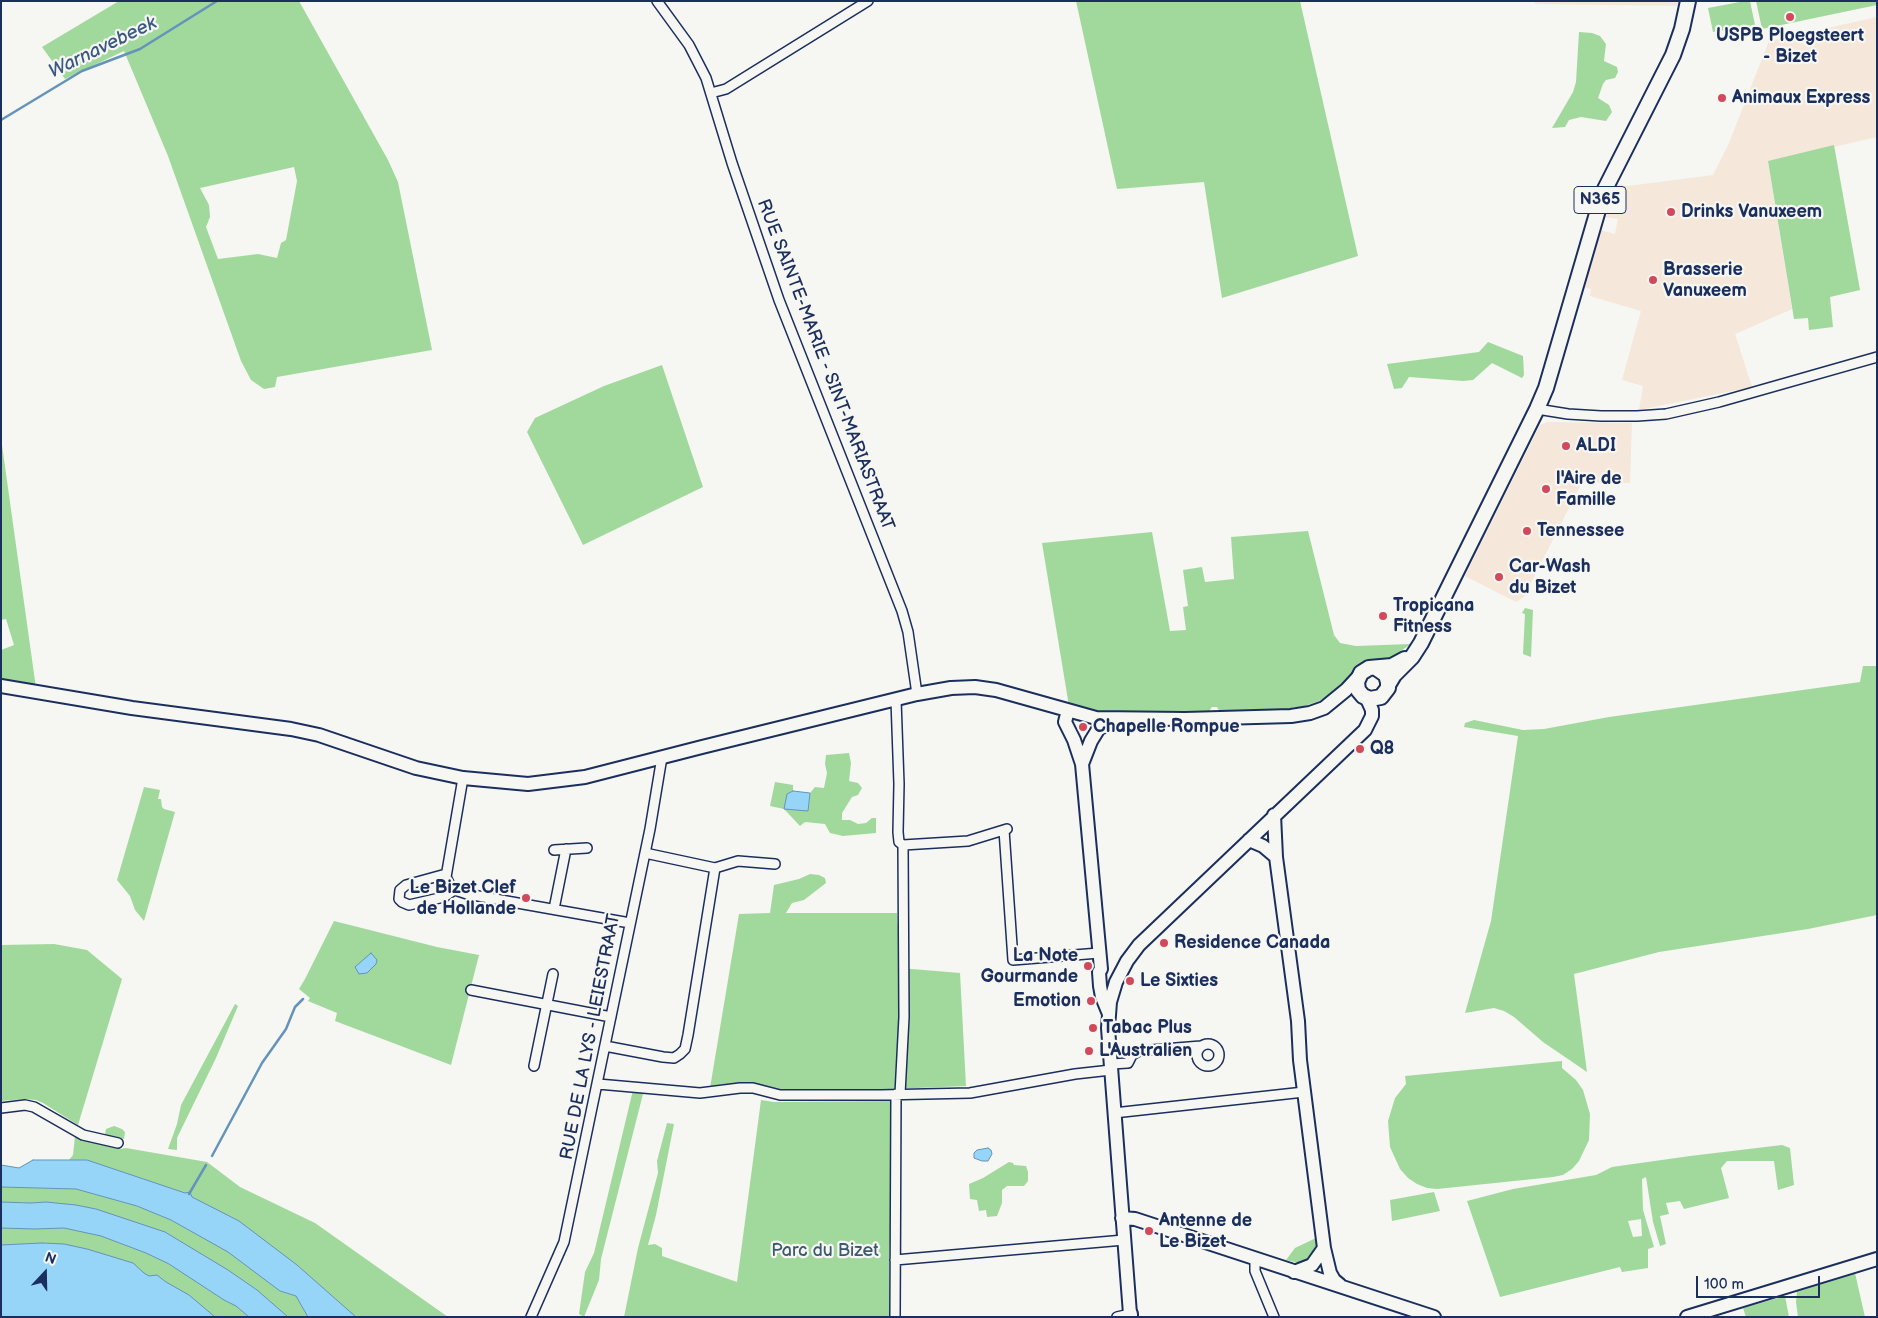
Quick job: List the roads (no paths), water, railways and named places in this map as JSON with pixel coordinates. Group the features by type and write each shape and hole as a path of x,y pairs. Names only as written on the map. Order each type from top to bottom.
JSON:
{"main road":[{"name":"N365","path":"1387,689 1394,675 1416,651 1537,409 1546,388 1603,193 1673,55 1682,29 1688,1"},
{"path":"1376,668 1386,675 1387,689 1379,698 1365,698 1357,687 1359,676 1366,669 1392,666 1416,651"}],"street":[{"name":"RUE SAINTE-MARIE - SINT-MARIASTRAAT","path":"657,1 689,45 706,78 778,300 902,611 908,632 917,694"},
{"path":"711,93 726,89 868,1"},
{"path":"1537,409 1568,414 1637,416 1666,414 1719,402 1877,357"},
{"path":"1331,703 1359,676"},
{"path":"1,686 132,708 312,733 416,768 463,778 528,784 584,778 917,694 951,688 975,687 1004,692 1035,702 1050,704 1068,717 1098,723 1122,719 1298,716 1317,711 1331,703 1352,696 1365,698 1372,713 1370,722 1365,730"},
{"name":"N365","path":"1126,1316 1124,1240 1108,1028 1113,990 1130,956 1139,946 1365,730 1373,726 1377,720 1387,689"},
{"path":"895,1317 898,1094 904,1017 903,845 899,842 898,832 899,784 896,700"},
{"path":"1068,717 1082,764 1101,969 1099,972 1101,993 1109,1014"},
{"path":"1082,764 1098,723"},
{"path":"1074,740 1091,741"},
{"name":"RUE DE LA LYS - LEIESTRAAT","path":"531,1317 564,1242 645,853 662,757"},
{"path":"463,778 446,874 449,885 454,890 630,923"},
{"path":"1274,816 1276,857 1298,1021 1299,1052 1324,1248 1330,1273 1340,1285"},
{"path":"903,845 968,841 1006,829 1013,960 1099,953"},
{"path":"1249,840 1263,846 1276,857"},
{"path":"554,850 587,848"},
{"path":"554,910 566,849"},
{"path":"645,853 716,868 738,861 776,864"},
{"path":"605,1046 674,1058 684,1048 716,868"},
{"path":"446,874 406,884 400,890 400,899 405,904 413,904 444,897 454,890"},
{"path":"1101,969 1112,974 1120,974"},
{"path":"534,1066 553,974"},
{"path":"471,990 611,1017"},
{"path":"598,1084 700,1093 753,1088 780,1095 970,1093 1128,1064 1132,1055 1139,1051 1201,1046"},
{"path":"1114,1113 1304,1092"},
{"path":"1,1108 25,1105 34,1107 83,1136 118,1143"},
{"path":"1122,1218 1135,1219 1434,1317"},
{"path":"895,1260 1124,1240"},
{"path":"1294,1272 1312,1265 1324,1248"},
{"path":"1255,1258 1255,1272 1274,1317"},
{"path":"1687,1317 1877,1259"}],"water":[{"path":"793,791 810,793 808,811 784,809 787,794"},
{"path":"371,953 377,960 376,964 367,973 359,974 355,967"},
{"path":"988,1148 992,1154 988,1161 974,1158 974,1153 977,1150"},
{"path":"33,1160 87,1160 185,1193 190,1192 192,1197 239,1221 297,1265 356,1317 308,1317 296,1296 280,1291 228,1252 171,1220 137,1206 76,1189 1,1187 1,1165 19,1168"},
{"path":"1,1202 46,1202 76,1205 96,1209 165,1232 257,1290 288,1317 249,1317 236,1306 169,1264 101,1236 64,1228 1,1228"},
{"path":"64,1244 87,1249 133,1263 149,1276 157,1275 189,1295 215,1317 1,1317 1,1245"}],"waterway":[{"name":"Warnavebeek","path":"1,120 82,71 140,49 217,1"},
{"path":"212,1156 262,1063 286,1029 295,1007 303,999"},
{"path":"189,1194 206,1165"}],"place":[{"name":"USPB Ploegsteert - Bizet","path":"1790,17"},
{"name":"Animaux Express","path":"1722,98"},
{"name":"Drinks Vanuxeem","path":"1671,212"},
{"name":"Brasserie Vanuxeem","path":"1653,280"},
{"name":"ALDI","path":"1566,446"},
{"name":"l'Aire de Famille","path":"1546,489"},
{"name":"Tennessee","path":"1527,531"},
{"name":"Car-Wash du Bizet","path":"1499,577"},
{"name":"Tropicana Fitness","path":"1383,616"},
{"name":"Chapelle Rompue","path":"1083,727"},
{"name":"Q8","path":"1360,749"},
{"name":"Le Bizet Clef de Hollande","path":"526,898"},
{"name":"Residence Canada","path":"1164,943"},
{"name":"La Note Gourmande","path":"1088,966"},
{"name":"Le Sixties","path":"1130,981"},
{"name":"Emotion","path":"1091,1001"},
{"name":"Tabac Plus","path":"1093,1028"},
{"name":"L'Australien","path":"1089,1051"},
{"name":"Antenne de Le Bizet","path":"1149,1231"}],"park label":[{"name":"Parc du Bizet","path":"825,1251"}]}
